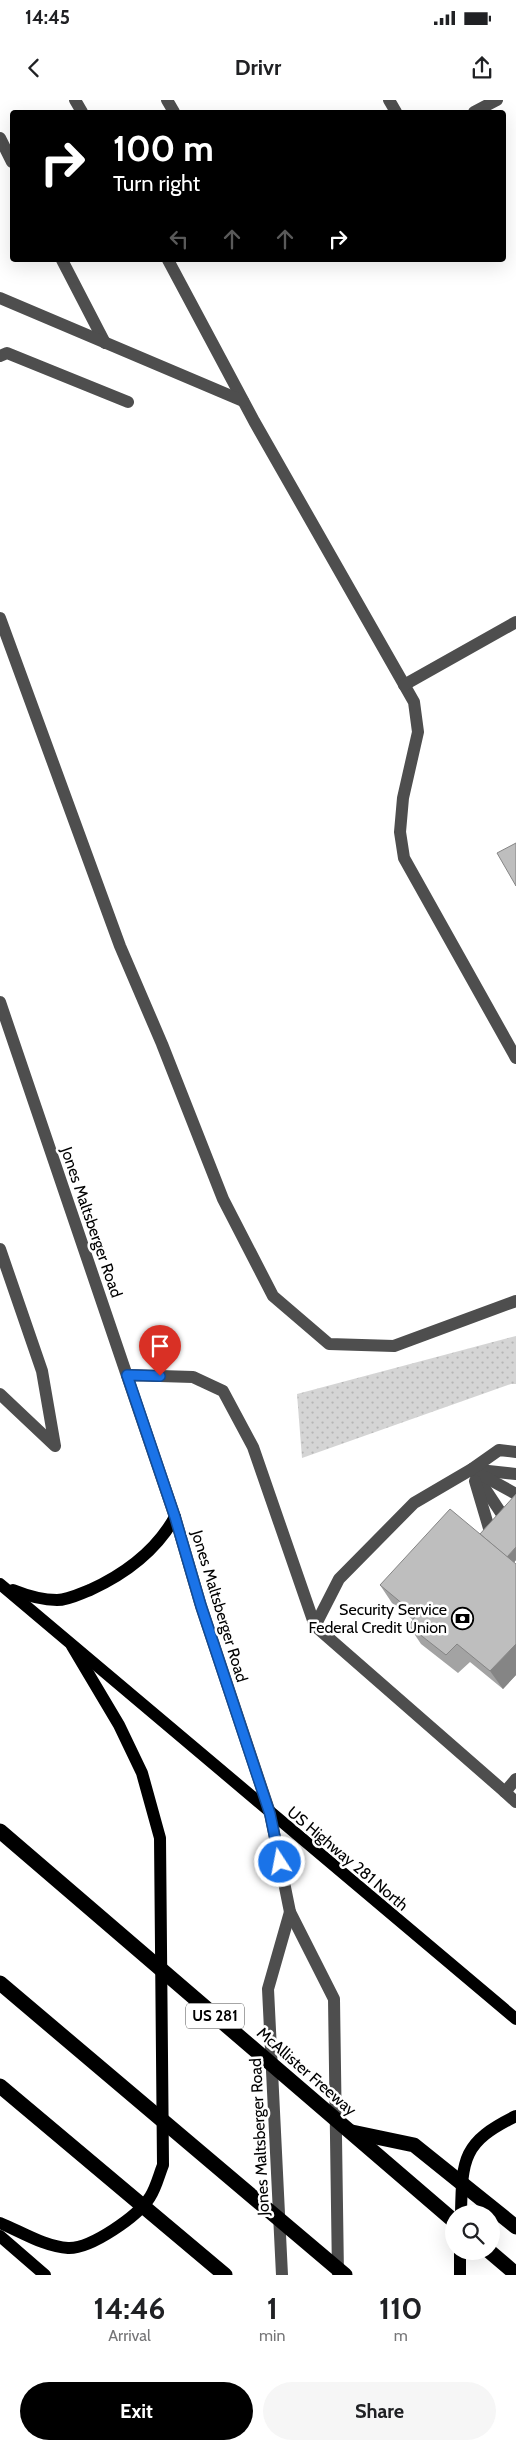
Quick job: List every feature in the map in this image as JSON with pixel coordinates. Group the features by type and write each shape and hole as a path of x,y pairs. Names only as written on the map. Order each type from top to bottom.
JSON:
{"highway":[{"name":"McAllister Freeway","path":"0,1831 445,2213"},
{"path":"0,1983 345,2275"},
{"path":"0,2086 225,2275"},
{"path":"350,2132 414,2145 516,2227"},
{"path":"500,2260 516,2274"}],"main road":[{"path":"1,1585 34,1599 62,1600 82,1593 109,1581 132,1565 166,1534 175,1517"},
{"name":"US Highway 281 North","path":"1,1585 270,1814 516,2019"},
{"path":"0,2223 48,2243 69,2248 92,2241 118,2228 135,2215 150,2197 163,2165 160,1838 142,1773 119,1725 72,1646"},
{"path":"461,2205 462,2171 471,2147 492,2128 516,2116"},
{"path":"0,2236 45,2275"},
{"path":"460,2260 460,2275"}],"street":[{"path":"478,110 497,100"},
{"path":"0,138 10,158"},
{"path":"63,262 105,343"},
{"path":"169,262 243,401 414,702 418,732 403,798 400,832 404,858 516,1058"},
{"path":"0,298 243,401"},
{"path":"0,356 8,353 128,402"},
{"path":"0,618 120,946 162,1044 223,1199 273,1296 330,1344 394,1346 516,1301"},
{"path":"404,685 516,622"},
{"name":"Jones Maltsberger Road","path":"0,1002 175,1517 201,1606 270,1814 290,1912 334,1999 338,2275"},
{"path":"0,1249 42,1371 55,1446 0,1394"},
{"path":"127,1375 193,1377 224,1391 253,1447 315,1626 516,1802"},
{"path":"315,1626 339,1579 414,1503 472,1470 499,1450 516,1452"},
{"path":"472,1470 516,1474"},
{"path":"472,1470 516,1494"},
{"path":"472,1470 505,1519 516,1528"},
{"path":"472,1470 491,1535"},
{"path":"505,1792 516,1780"},
{"name":"Jones Maltsberger Road","path":"282,2275 268,1989 290,1912"}],"shaded area":[{"path":"516,1336 516,1384 511,1384 302,1458 297,1394"}],"building":[{"path":"516,843 516,886 497,853"},
{"path":"516,1494 516,1547 507,1557 480,1534"},
{"name":"Security Service Federal Credit Union","path":"450,1509 516,1564 516,1644 490,1671 457,1644 446,1655 409,1626 416,1615 380,1585"}],"place":[{"name":"Security Service Federal Credit Union","path":"463,1618"}],"route":[{"path":"160,1376 127,1375 175,1517 201,1606 270,1814 280,1862"}]}
